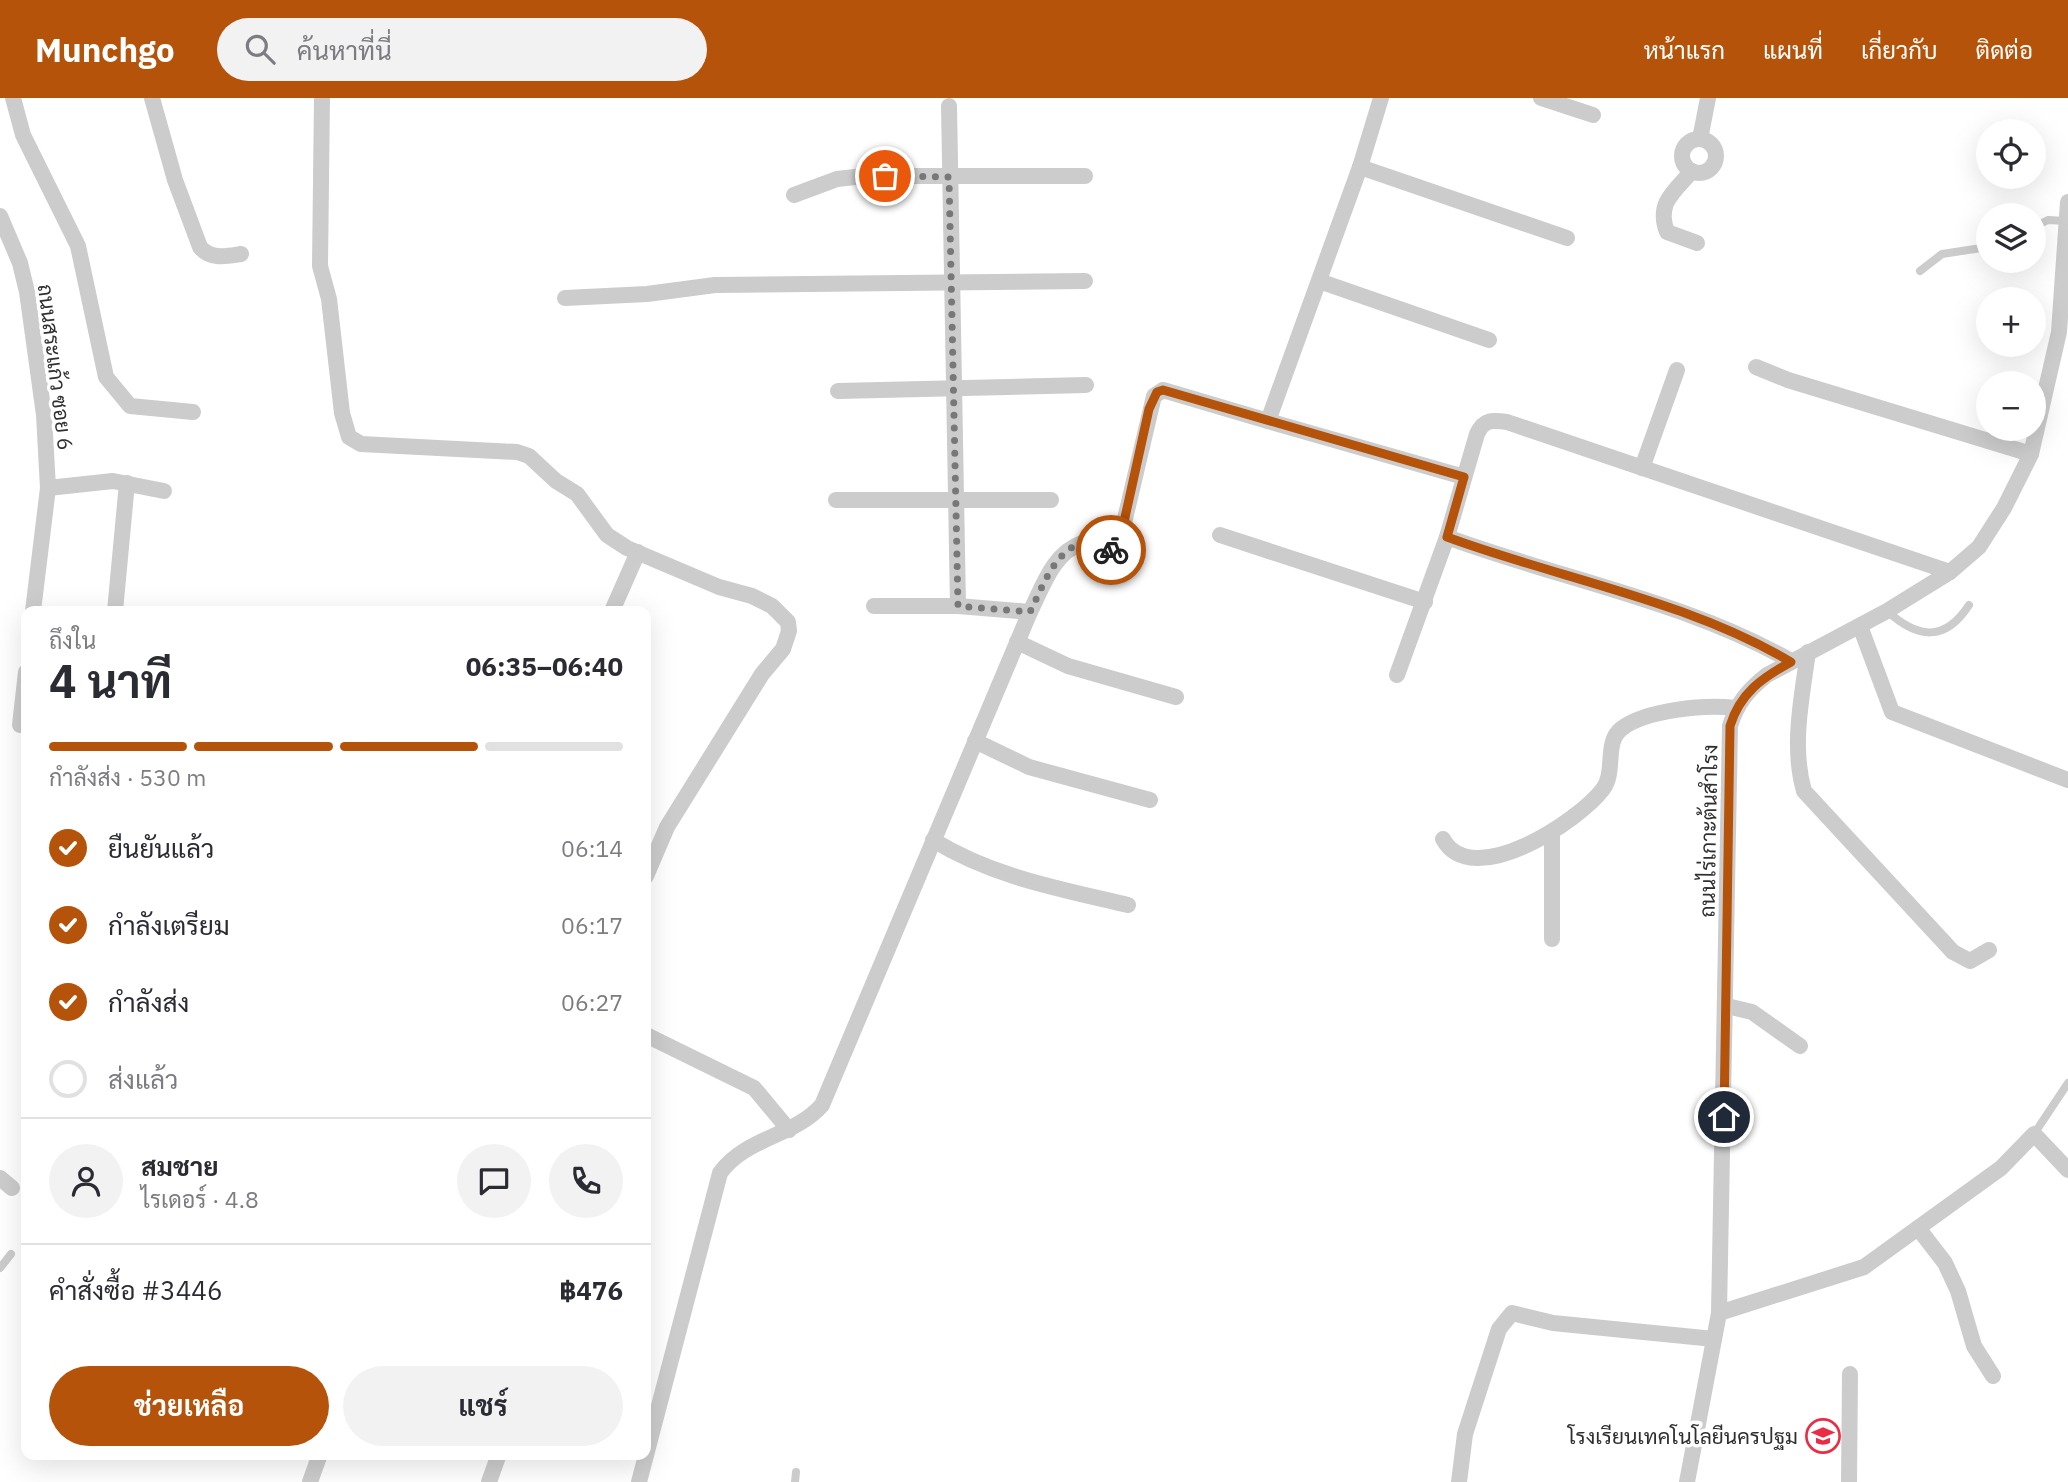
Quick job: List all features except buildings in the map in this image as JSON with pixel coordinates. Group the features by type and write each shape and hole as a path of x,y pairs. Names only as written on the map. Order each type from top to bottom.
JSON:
{"street":[{"path":"13,98 23,135 78,246 106,377 130,406 193,412"},
{"path":"152,98 174,180 200,247 204,252 217,257 241,254"},
{"path":"322,98 320,266 329,299 342,413 349,437 361,444 517,452 529,456 556,481 577,494 607,535 638,552 772,606 788,622 789,631 783,649 762,674 667,827 651,864"},
{"path":"1268,421 1360,167 1381,98"},
{"path":"1541,98 1593,115"},
{"path":"1700,139 1708,98"},
{"path":"949,106 950,282 958,606"},
{"path":"1700,139 1713,147 1716,157 1707,170 1692,171 1684,164 1683,149 1690,141 1700,139"},
{"path":"1360,167 1567,238"},
{"path":"1692,171 1663,206 1661,215 1667,232 1696,243"},
{"path":"794,195 837,179 1085,176"},
{"path":"1443,839 1456,854 1469,857 1497,855 1521,848 1552,833 1590,803 1605,787 1614,738 1620,730 1641,720 1682,710 1712,705 1735,708 1750,688 1808,652 1887,611 1951,572 1979,547 2004,508 2031,454 2059,332 2068,202"},
{"name":"ถนนสระแก้ว ซอย 6","path":"0,216 19,263 27,292 44,415 48,488 34,606"},
{"path":"565,298 647,294 715,285 1085,281"},
{"path":"1319,281 1489,340"},
{"path":"1756,367 1788,380 2031,454"},
{"path":"1642,468 1677,370"},
{"path":"838,391 1086,386"},
{"path":"651,1436 720,1173 741,1150 802,1124 822,1105 1017,642 1055,564 1069,547 1082,542 1099,551 1112,550 1120,540 1144,427 1157,392 1179,392 1268,421 1464,477"},
{"path":"1396,675 1447,537 1477,434 1482,424 1491,420 1507,422 1951,572"},
{"path":"48,488 93,481 127,483 164,491"},
{"path":"115,606 127,483"},
{"path":"836,500 1051,500"},
{"path":"1220,535 1425,601"},
{"path":"1447,537 1503,558 1711,622 1791,662"},
{"path":"614,606 638,552"},
{"path":"874,606 958,606 1030,612"},
{"path":"1860,626 1892,712 2068,780"},
{"path":"1017,642 1068,666 1176,697"},
{"path":"1808,652 1797,740 1799,776 1804,791 1953,952 1970,961 1989,950"},
{"name":"ถนนไร่เกาะต้นสำโรง","path":"1687,1482 1719,1313 1727,1006 1730,726 1735,708"},
{"path":"20,725 21,716"},
{"path":"975,741 1028,767 1150,800"},
{"path":"1552,833 1552,939"},
{"path":"933,840 960,856 1004,875 1128,905"},
{"path":"1727,1006 1752,1012 1800,1046"},
{"path":"651,1037 754,1088 789,1130"},
{"path":"1719,1313 1864,1267 2001,1168 2034,1134 2068,1170"},
{"path":"1918,1228 1945,1263 1958,1291 1973,1346 1993,1376"},
{"path":"1459,1482 1465,1434 1499,1329 1512,1313 1553,1323 1714,1339"},
{"path":"1849,1482 1850,1374"},
{"path":"310,1482 318,1460"},
{"path":"489,1482 497,1460"},
{"path":"639,1482 645,1460"}],"lane":[{"path":"2046,221 2066,221"},
{"path":"1920,271 1942,254 1976,249"},
{"path":"1887,611 1904,626 1929,633 1947,630 1969,605"},
{"path":"2034,1134 2068,1083"},
{"path":"0,1268 10,1254"},
{"path":"794,1482 796,1472"}],"way so far":[{"path":"885,176 949,177 958,606 1030,612 1055,564 1069,547 1082,542 1099,551 1111,550"}],"place":[{"name":"โรงเรียนเทคโนโลยีนครปฐม","path":"1823,1436"}],"route":[{"path":"1111,550 1120,540 1144,427 1154,396 1163,390 1179,392 1268,421 1464,477 1447,537 1503,558 1711,622 1759,643 1791,662 1750,688 1735,708 1730,726 1724,1117"}]}
